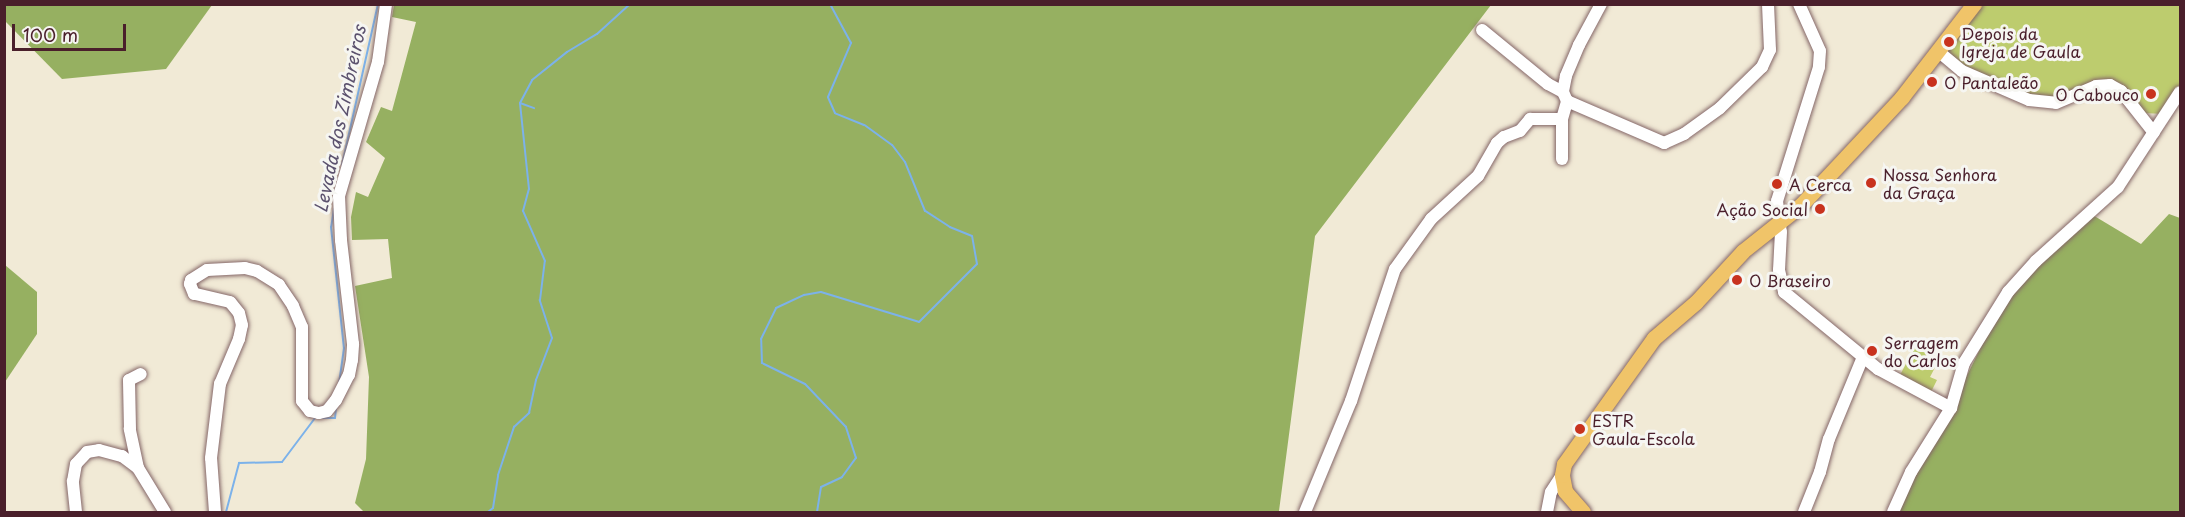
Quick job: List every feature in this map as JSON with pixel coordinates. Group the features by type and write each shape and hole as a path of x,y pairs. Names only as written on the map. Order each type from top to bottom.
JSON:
{"main road":[{"path":"1583,513 1564,491 1562,475 1569,454 1654,338 1696,302 1743,251 1802,204 1902,97 1974,4"}],"street":[{"path":"215,513 211,458 220,384 239,339 242,324 239,313 230,302 194,294 190,284 191,280 207,270 245,268 257,271 279,285 293,306 302,327 302,401 310,411 327,411 336,400 349,375 353,344 340,240 339,196 378,62 386,4"},
{"path":"1562,159 1562,118 1566,76 1579,45 1601,4"},
{"path":"1482,30 1565,96 1664,143 1673,141 1720,108 1768,59 1768,4"},
{"path":"1798,4 1820,51 1819,67 1777,201 1779,270 1784,292 1891,377 1952,408"},
{"path":"1938,51 1962,71 2029,100 2056,103 2096,86 2110,85 2121,91 2154,133"},
{"path":"1893,513 1911,472 1952,408 1964,363 2008,292 2036,261 2118,187 2181,92"},
{"path":"1305,513 1351,401 1395,268 1431,219 1478,176 1497,143 1504,137 1517,133 1530,119 1562,118"},
{"path":"1804,513 1817,482 1828,439 1863,357"},
{"path":"141,374 129,380 130,429 138,468 165,513"},
{"path":"76,513 74,470 83,454 92,451 107,451 123,456 138,468"},
{"path":"1547,513 1551,492 1562,475"}],"green space":[{"path":"394,4 1491,5 1315,236 1279,511 364,512 355,503 366,459 369,377 355,286 392,278 388,239 352,240 351,217 356,192 368,197 385,158 366,142 381,107 392,111 416,22 392,17"},
{"path":"4,5 212,5 166,69 62,79 5,21"},
{"path":"1974,5 2180,5 2180,92 2164,114 2143,113 2116,87 2048,103 1962,71 1938,51"},
{"path":"2091,214 2141,244 2169,214 2180,218 2180,512 1889,512 1951,408 2008,292"},
{"path":"5,265 37,292 37,334 5,382"},
{"path":"1916,345 1940,358 1930,377 1937,380 1931,392 1900,375"}],"waterway":[{"name":"Levada dos Zimbreiros","path":"342,165 378,4"},
{"path":"488,512 493,508 498,475 514,427 529,413 536,380 552,338 540,300 545,261 523,211 529,189 520,103 532,80 567,52 597,34 630,4"},
{"path":"817,512 821,487 842,477 856,458 846,427 805,384 762,363 761,339 776,308 804,295 821,292 919,322 977,264 972,236 950,227 925,211 905,162 892,145 864,125 835,113 828,97 851,43 830,4"},
{"path":"520,103 534,108"},
{"name":"Levada dos Zimbreiros","path":"334,209 331,227 344,348 339,383"},
{"name":"Levada dos Zimbreiros","path":"321,418 335,418 336,408"},
{"name":"Levada dos Zimbreiros","path":"226,512 239,463 282,462 315,418"}],"place":[{"name":"Depois da Igreja de Gaula","path":"1949,42"},
{"name":"O Pantaleão","path":"1932,82"},
{"name":"O Cabouco","path":"2151,94"},
{"name":"Nossa Senhora da Graça","path":"1871,183"},
{"name":"A Cerca","path":"1777,184"},
{"name":"Ação Social","path":"1820,209"},
{"name":"O Braseiro","path":"1737,280"},
{"name":"Serragem do Carlos","path":"1872,351"},
{"name":"ESTR Gaula-Escola","path":"1580,429"}]}
